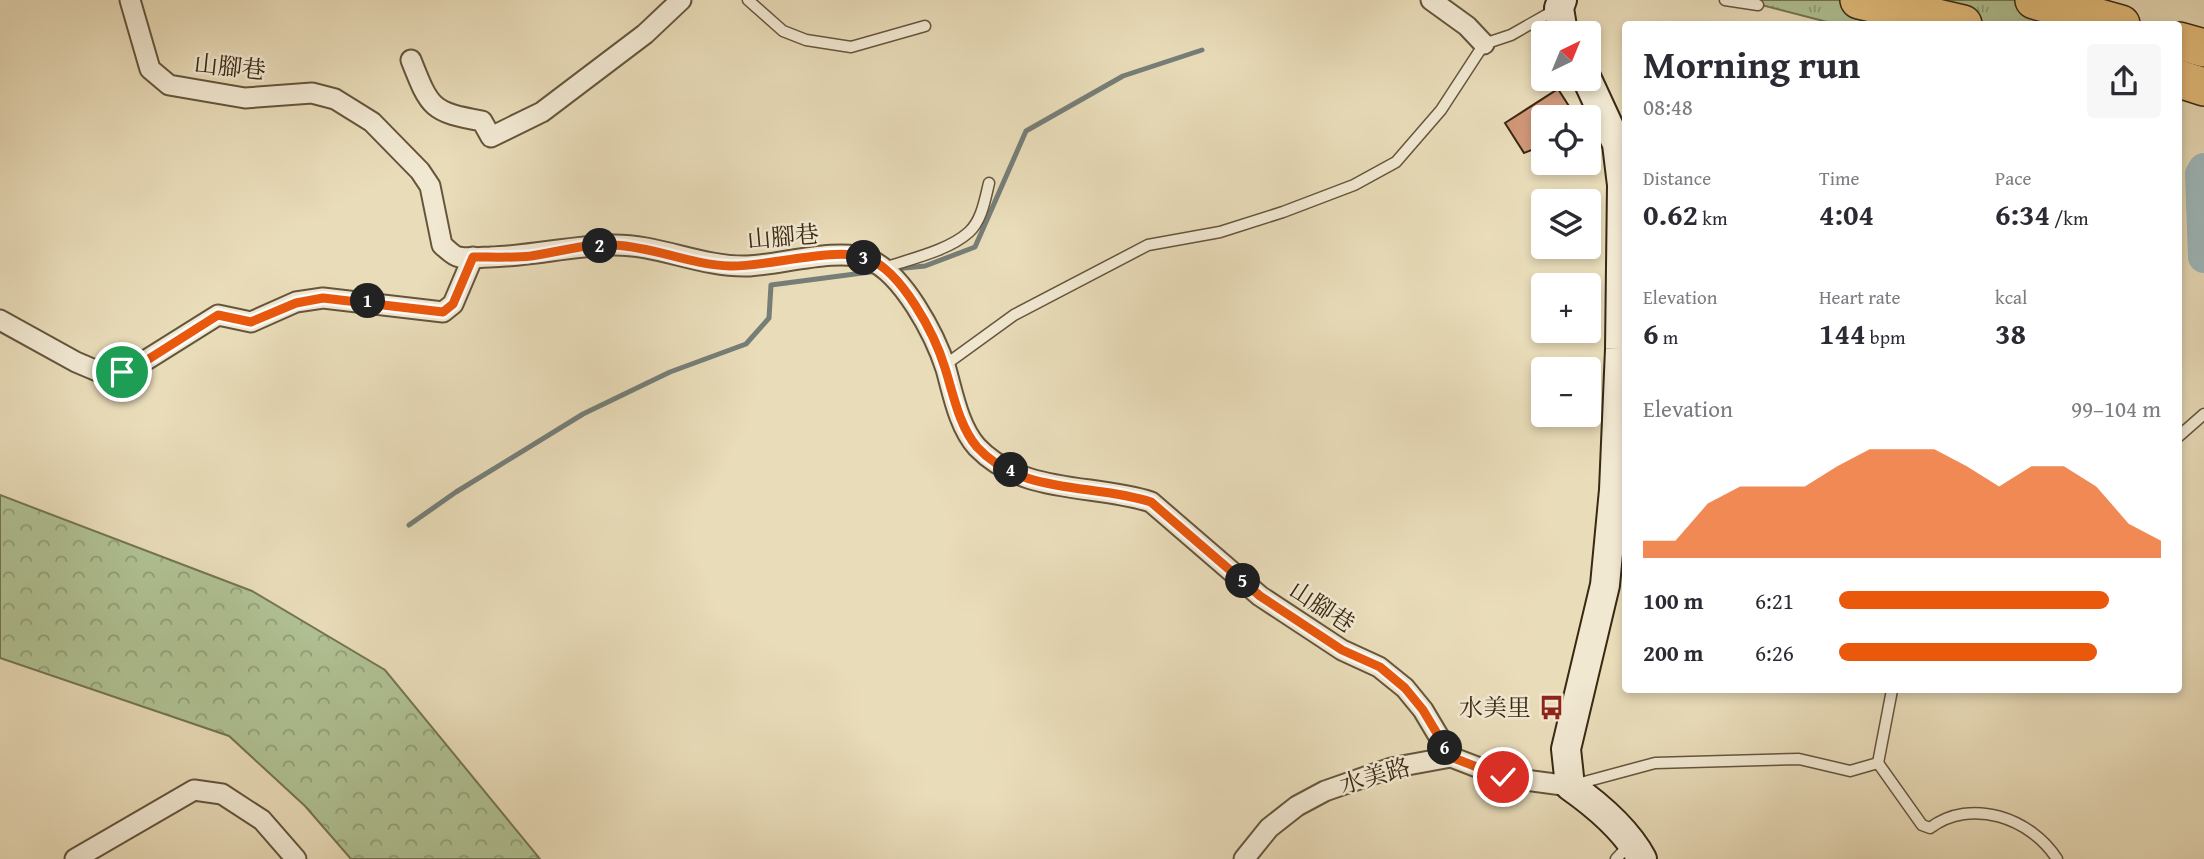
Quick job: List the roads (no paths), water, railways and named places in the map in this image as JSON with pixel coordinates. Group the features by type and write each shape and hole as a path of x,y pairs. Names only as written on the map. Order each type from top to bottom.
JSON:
{"highway":[{"path":"1859,0 1951,21"},
{"path":"2034,0 2111,21"},
{"path":"2182,41 2204,48"},
{"path":"2182,80 2204,87"}],"street":[{"name":"山腳巷","path":"130,0 150,69 169,85 244,97 313,93 335,99 372,122 420,171 430,186 442,245 457,257 528,256 613,245 650,249 727,266 854,256 867,258 883,268 912,301 945,365 961,418 977,446 1007,468 1040,483 1084,492 1128,494 1151,502 1260,596 1342,650 1380,667 1405,688 1423,710 1451,757"},
{"path":"411,60 425,94 444,114 482,121 491,137 542,112 646,34 681,0"},
{"path":"1431,0 1467,26 1484,44"},
{"path":"1570,786 1566,749 1605,585 1614,489 1620,349 1622,185 1617,144 1593,91"},
{"path":"0,320 76,362 109,376 144,362 218,315 251,322 296,303 323,298 443,312 453,304 473,257"},
{"path":"1451,757 1503,777 1570,786 1589,800 1630,853"},
{"name":"水美路","path":"1244,859 1269,828 1325,791 1391,768 1451,757"},
{"path":"75,859 194,790 222,794 262,821 296,859"}],"lane":[{"path":"748,0 783,31 807,40 851,47 925,26"},
{"path":"1725,0 1758,5"},
{"path":"945,365 1014,315 1148,245 1220,232 1283,212 1354,185 1396,162 1440,110 1484,44 1561,14"},
{"path":"883,268 952,242 970,232 980,216 989,183"},
{"path":"2182,433 2204,414"},
{"path":"1891,693 1878,763 1922,825 1930,828 1940,820 1984,812 2007,817 2032,833 2057,859"},
{"path":"1570,786 1655,763 1800,759 1850,771 1878,763"}],"waterway":[{"path":"894,269 925,266 975,247 1026,131 1123,76 1202,50"},
{"path":"2204,169 2201,174 2204,257"},
{"path":"409,525 456,492 583,414 670,372 746,344 769,318 771,285 878,271"}],"place":[{"name":"水美里","path":"1551,708"}]}
